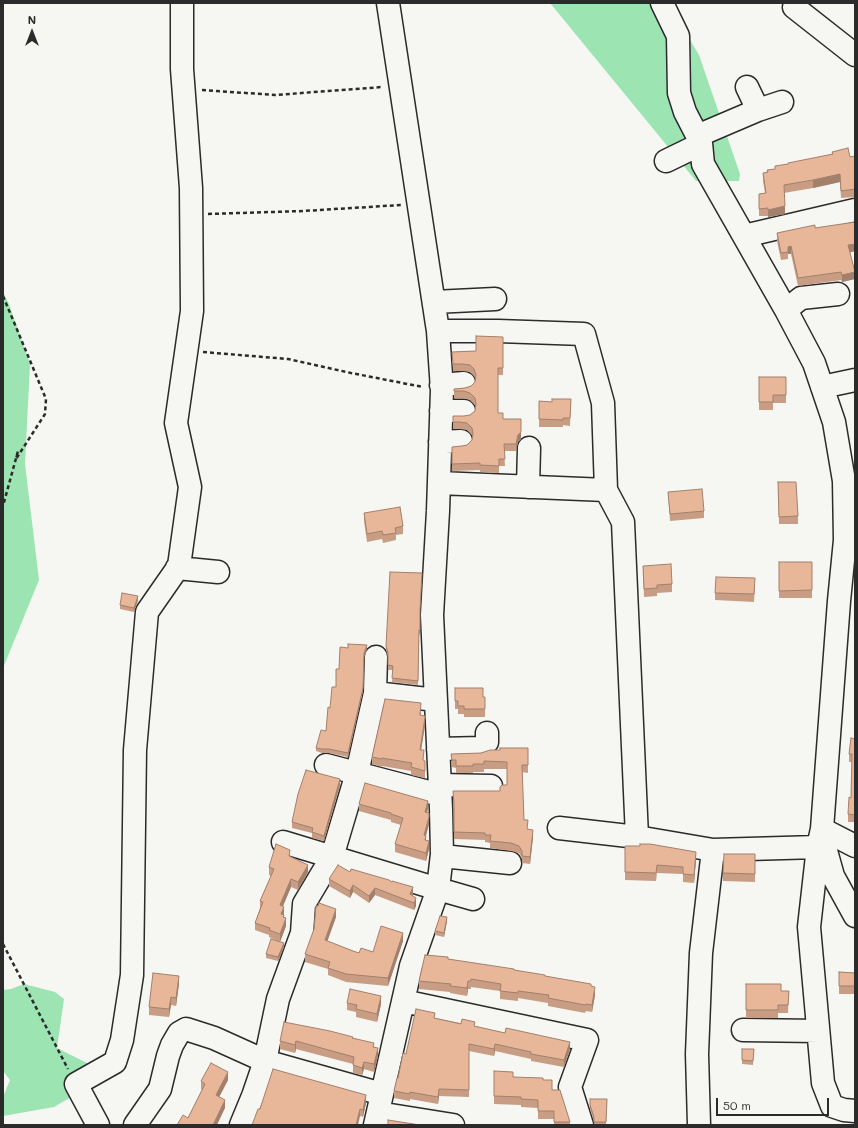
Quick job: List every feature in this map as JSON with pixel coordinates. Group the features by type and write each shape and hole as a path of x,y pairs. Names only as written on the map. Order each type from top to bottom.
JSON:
{"street":[{"path":"98,1125 76,1084 115,1062 122,1040 132,975 135,750 147,612 179,566 190,487 176,423 192,311 192,215 182,69 182,3"},
{"path":"378,1111 411,966 438,889 442,856 432,615 439,483 450,442 441,395 438,331 434,302 388,3"},
{"path":"662,3 678,36 679,93 685,112 700,148 744,236 814,363 834,422 844,481 847,601 809,927 823,1083 832,1106 844,1110 855,1111"},
{"path":"794,7 855,55"},
{"path":"747,87 758,110"},
{"path":"666,161 700,148 758,110 782,102"},
{"path":"744,236 855,210"},
{"path":"786,310 801,298 838,294"},
{"path":"434,302 495,299"},
{"path":"438,331 498,330 584,334 603,403 606,490 623,522 637,837"},
{"path":"822,387 855,380"},
{"path":"441,395 464,384"},
{"path":"441,395 464,411"},
{"path":"528,487 529,448"},
{"path":"439,483 606,490"},
{"path":"177,568 218,572"},
{"path":"242,1125 265,1061 278,999 302,933 304,904 332,857 357,773 375,693 376,657"},
{"path":"375,693 436,700"},
{"path":"438,749 481,748 487,742 487,733"},
{"path":"326,764 357,773 440,790 490,786"},
{"path":"559,828 637,837 713,850 820,836 855,846"},
{"path":"820,836 833,876 855,916"},
{"path":"283,842 473,899"},
{"path":"699,1125 697,1054 701,953 713,850"},
{"path":"442,856 510,863"},
{"path":"403,1001 587,1040 570,1087 582,1125"},
{"path":"136,1125 160,1089 172,1045 179,1034 186,1029 214,1038 378,1111 453,1125"},
{"path":"743,1030 818,1031"}],"path":[{"path":"183,88 275,95 401,86"},
{"path":"192,215 302,211 402,205"},
{"path":"3,296 46,398 45,414 16,460 18,451 3,506"},
{"path":"186,351 288,359 441,395"},
{"path":"3,944 76,1084"}],"green space":[{"path":"550,3 668,3 699,55 740,174 739,181 696,181"},
{"path":"3,292 9,304 30,364 25,464 39,580 3,668"},
{"path":"24,984 55,992 64,999 57,1048 89,1064 73,1096 54,1107 3,1116 3,1097 10,1080 3,1071 3,990 11,989"}],"building":[{"path":"848,148 850,157 855,156 855,189 841,191 840,174 784,185 785,206 768,210 768,208 759,209 759,194 766,193 763,173 768,172 767,170 775,169 775,166 833,154 832,152"},
{"path":"855,222 855,244 848,245 855,272 842,275 841,272 798,278 791,246 788,247 788,252 781,253 777,233 815,225 815,228"},
{"path":"476,336 503,337 503,368 498,368 498,413 503,413 503,419 521,419 521,432 518,435 516,444 504,444 505,459 499,459 499,466 480,465 480,463 452,464 452,447 467,445 472,440 473,434 472,428 467,423 453,422 453,416 470,415 475,411 476,404 475,398 470,393 464,391 454,391 454,389 471,386 475,382 476,375 474,369 470,365 453,364 452,352 476,351"},
{"path":"759,377 786,377 786,395 773,395 773,402 759,402"},
{"path":"552,399 571,399 570,418 563,418 563,420 539,419 539,401 552,402"},
{"path":"778,482 796,482 798,516 779,517"},
{"path":"702,489 704,511 670,514 668,492"},
{"path":"400,507 403,526 395,528 396,533 383,535 382,531 367,534 364,513"},
{"path":"779,562 812,562 812,590 779,591"},
{"path":"671,564 672,584 657,585 657,588 644,589 643,566"},
{"path":"390,572 422,573 418,681 392,678 393,666 388,665 388,653 386,646"},
{"path":"716,577 755,578 754,594 715,593"},
{"path":"122,593 138,596 134,608 120,605"},
{"path":"348,644 367,645 364,653 363,688 348,753 316,748 321,730 326,731 328,707 330,708 332,687 336,687 336,669 339,669 340,647 348,648"},
{"path":"455,688 483,688 485,709 464,709 464,706 458,706 458,701 455,701"},
{"path":"385,699 421,703 420,715 425,717 420,750 424,750 423,760 425,761 425,771 411,767 412,763 372,757"},
{"path":"851,738 855,739 855,815 848,814 849,797 851,798 852,754 849,754"},
{"path":"500,748 528,748 528,765 522,765 524,820 528,820 527,829 533,830 530,857 522,856 522,851 519,846 511,843 490,841 491,835 485,835 485,833 454,832 453,791 500,791 500,787 502,785 507,785 507,762 484,761 484,764 473,764 473,766 456,766 456,760 452,760 451,754 481,753 490,750 500,750"},
{"path":"306,770 340,779 324,836 312,832 313,828 292,822 298,794"},
{"path":"365,783 428,801 425,812 429,813 429,817 424,835 426,836 425,840 429,841 426,853 395,844 403,818 359,804"},
{"path":"276,844 290,850 289,856 308,865 298,882 291,879 280,905 284,907 281,914 286,918 280,934 269,930 270,928 255,923 263,902 260,901 274,869 269,867"},
{"path":"640,844 650,844 696,852 694,875 683,874 683,867 657,865 656,873 625,872 625,846 640,846"},
{"path":"724,854 755,854 755,874 723,873"},
{"path":"338,865 350,872 351,869 413,887 410,894 416,898 414,903 375,888 369,896 353,885 350,891 329,879"},
{"path":"319,903 336,909 325,940 353,951 359,953 361,948 373,952 381,926 403,933 388,978 346,974 328,968 330,962 305,954 314,929 316,906 318,906"},
{"path":"440,916 447,917 444,933 435,931"},
{"path":"271,939 284,943 278,957 266,954"},
{"path":"425,955 448,957 448,959 514,969 591,984 591,986 595,987 592,1005 548,998 549,995 518,991 518,993 500,991 501,984 471,979 471,981 468,981 467,988 450,986 451,984 419,981"},
{"path":"839,972 855,973 855,986 839,986"},
{"path":"153,973 179,976 176,998 171,997 169,1009 149,1007"},
{"path":"746,984 781,984 781,991 789,991 788,1005 778,1005 778,1010 746,1010"},
{"path":"350,989 381,996 377,1014 356,1009 357,1005 347,1003"},
{"path":"416,1009 435,1013 434,1018 461,1024 462,1019 475,1022 474,1026 505,1033 506,1028 570,1042 564,1060 531,1054 531,1052 495,1044 494,1049 469,1044 469,1090 439,1089 438,1097 394,1091 403,1053 406,1054"},
{"path":"284,1022 330,1031 374,1043 373,1047 378,1048 374,1064 364,1062 362,1068 353,1065 354,1057 296,1041 295,1045 280,1041"},
{"path":"742,1049 754,1049 753,1061 742,1060"},
{"path":"211,1063 228,1072 216,1095 225,1100 213,1125 177,1125 183,1115 188,1118 205,1084 201,1081"},
{"path":"273,1069 366,1095 363,1110 360,1109 356,1125 252,1125 258,1109 260,1109"},
{"path":"494,1071 513,1072 513,1077 543,1078 543,1080 552,1080 552,1090 560,1090 570,1122 554,1122 554,1111 538,1111 538,1100 521,1099 521,1097 494,1096"},
{"path":"590,1099 607,1099 606,1122 594,1122"},
{"path":"388,1120 420,1125 388,1125"}]}
